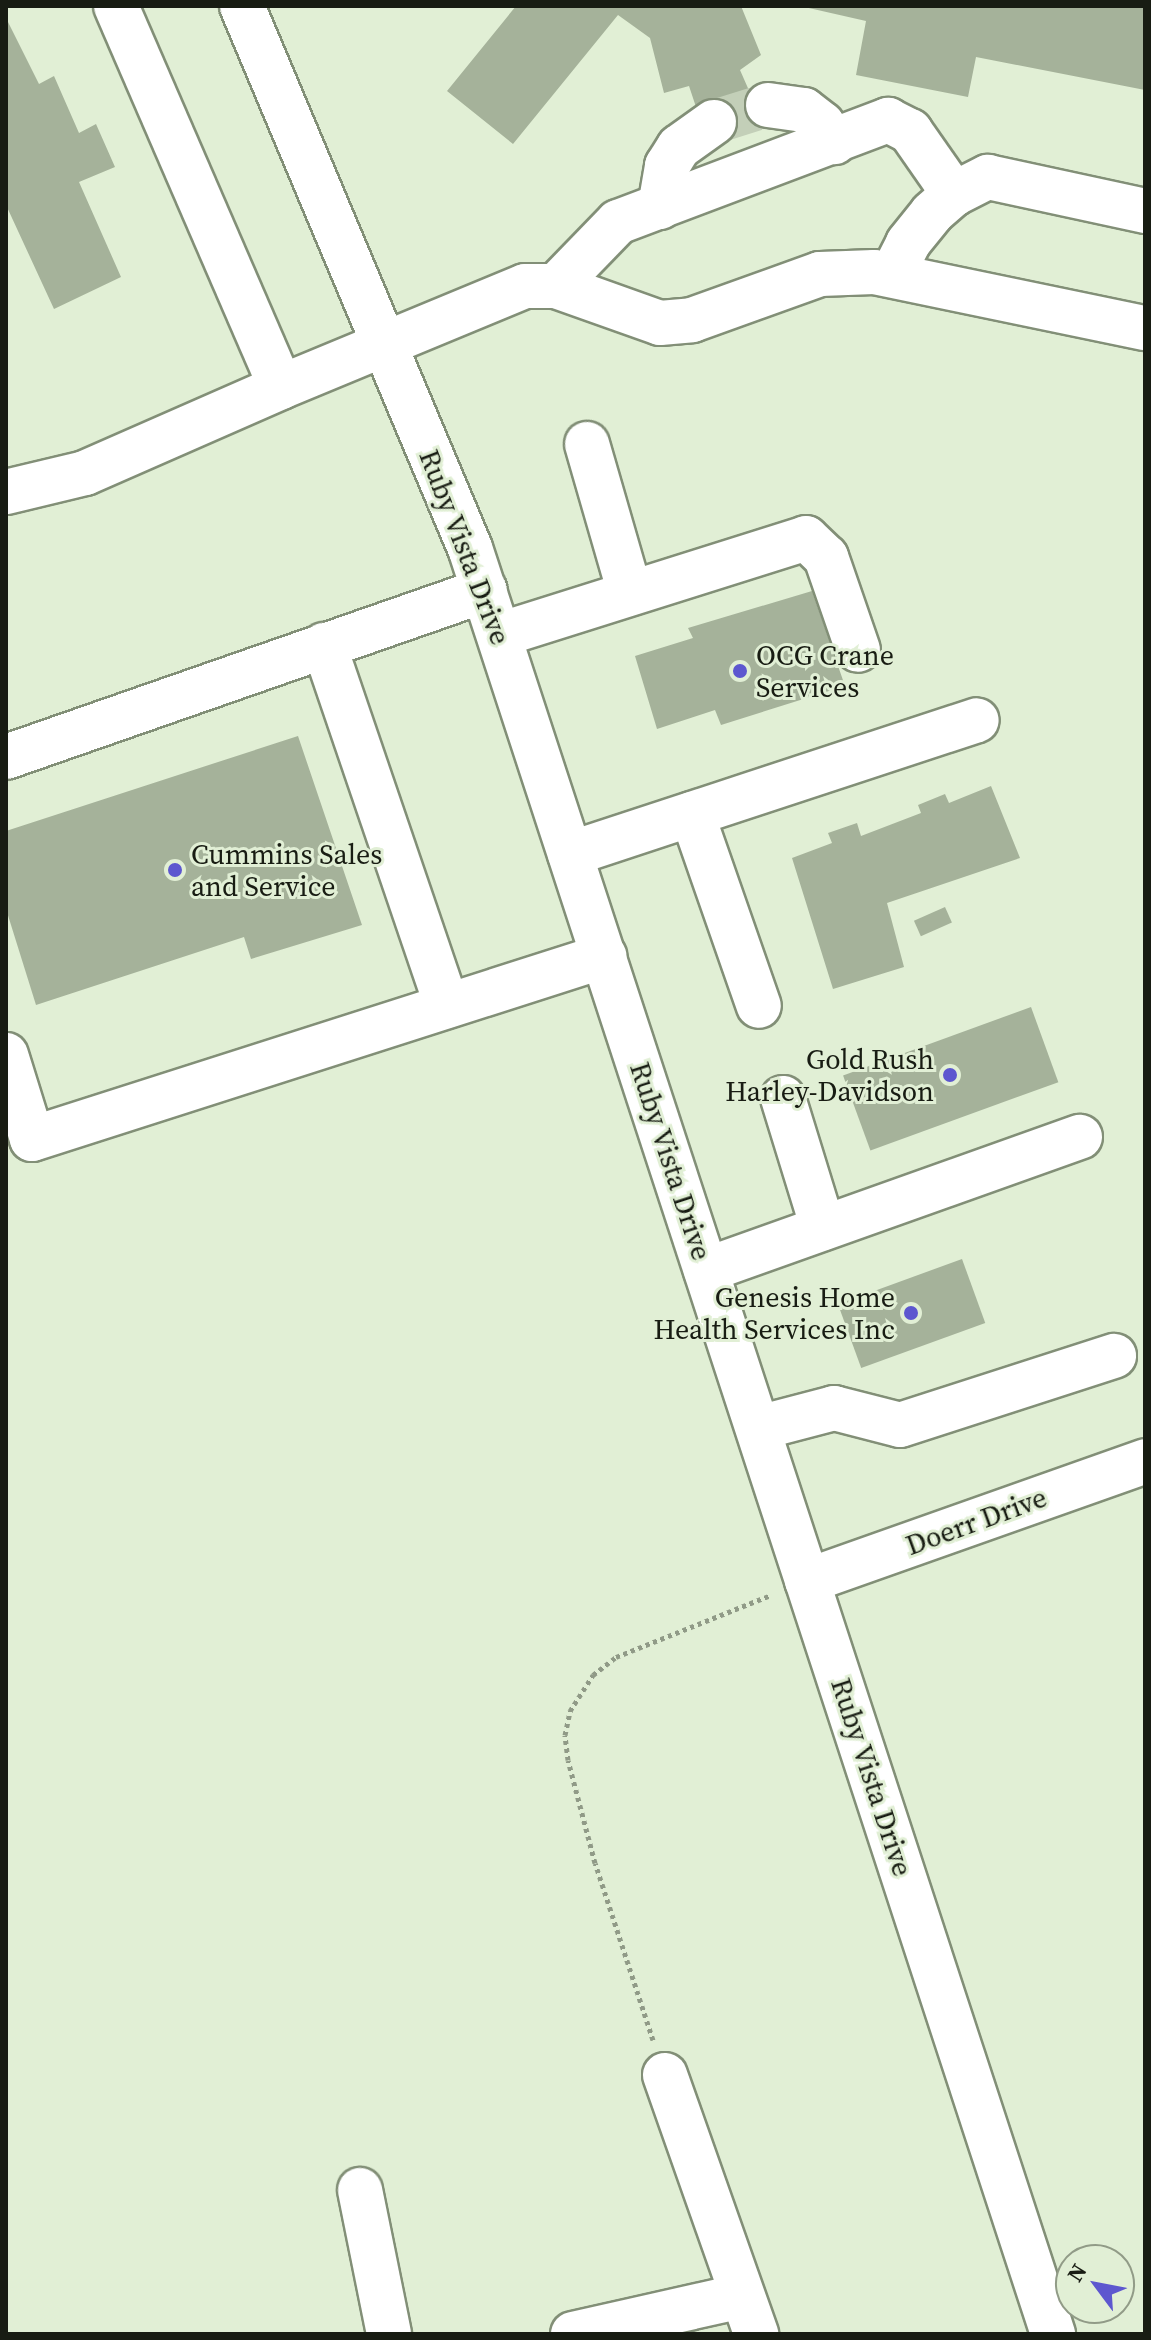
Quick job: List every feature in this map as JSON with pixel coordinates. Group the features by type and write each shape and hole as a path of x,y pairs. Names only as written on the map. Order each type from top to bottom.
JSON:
{"street":[{"path":"116,6 281,387"},
{"name":"Ruby Vista Drive","path":"242,6 384,341 485,590 1053,2334"},
{"path":"768,105 804,110 822,124 834,142"},
{"path":"556,286 618,222 888,120 900,122 954,194"},
{"path":"660,207 667,166 679,147 714,122"},
{"path":"892,275 908,243 954,194 988,177 1145,211"},
{"path":"6,492 85,473 502,291 556,286 660,323 692,320 820,274 844,270 892,275 1145,328"},
{"path":"587,444 630,593"},
{"path":"499,635 806,538 826,557 858,650"},
{"path":"6,757 485,590"},
{"path":"324,645 447,1006"},
{"path":"570,854 977,720"},
{"path":"692,814 759,1006"},
{"path":"6,1055 32,1139 604,956"},
{"path":"783,1098 823,1228"},
{"path":"706,1270 1080,1137"},
{"path":"758,1428 834,1408 900,1425 1114,1356"},
{"name":"Doerr Drive","path":"807,1581 1145,1461"},
{"path":"573,2334 749,2315 665,2075"},
{"path":"360,2190 389,2334"}],"path":[{"path":"665,2075 595,1863 568,1760 565,1735 570,1711 593,1675 616,1657 807,1581"}],"building":[{"path":"516,6 741,6 761,55 740,70 758,111 703,128 689,86 664,93 650,38 618,15 513,144 447,91"},
{"path":"800,6 1145,6 1145,90 976,57 968,97 856,75 866,21"},
{"path":"6,18 39,84 54,76 79,133 96,124 115,167 79,182 121,277 54,309 6,205"},
{"name":"OCG Crane Services","path":"812,591 845,686 721,725 715,710 657,729 635,656 693,638 688,628"},
{"name":"Cummins Sales and Service","path":"298,736 362,925 251,959 244,937 36,1005 6,909 6,831"},
{"path":"991,786 1020,858 887,903 904,967 833,989 792,858 832,843 828,833 857,823 861,836 921,813 918,805 945,794 949,803"},
{"path":"945,907 952,923 921,936 914,921"},
{"name":"Gold Rush Harley-Davidson","path":"1031,1007 1058,1082 870,1151 843,1075"},
{"name":"Genesis Home Health Services Inc","path":"962,1259 985,1323 861,1368 838,1304"}],"tunnel":[{"path":"714,122 768,105"}],"place":[{"name":"OCG Crane Services","path":"740,671"},
{"name":"Cummins Sales and Service","path":"175,870"},
{"name":"Gold Rush Harley-Davidson","path":"950,1075"},
{"name":"Genesis Home Health Services Inc","path":"911,1313"}]}
